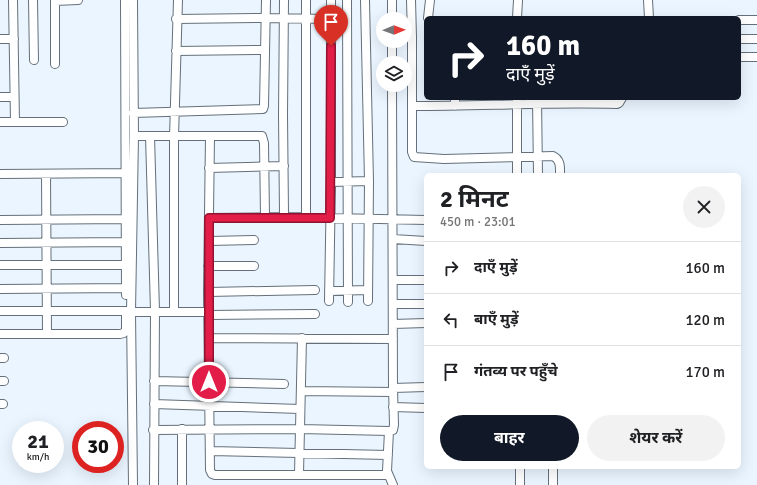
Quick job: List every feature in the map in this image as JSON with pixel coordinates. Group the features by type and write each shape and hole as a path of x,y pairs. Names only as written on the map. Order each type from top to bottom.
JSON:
{"street":[{"path":"13,0 15,122"},
{"path":"33,0 34,60"},
{"path":"55,64 55,0 78,0"},
{"path":"0,334 120,334 124,333 126,328 129,311 126,288 125,0"},
{"path":"133,0 134,136 129,311 133,415 133,485"},
{"path":"174,312 174,137 176,19 178,0"},
{"path":"133,113 263,109 266,0"},
{"path":"284,0 284,214 287,217"},
{"path":"306,0 306,217"},
{"path":"329,301 331,182 331,0"},
{"path":"348,0 348,302"},
{"path":"365,0 368,301"},
{"path":"392,0 392,12"},
{"path":"410,12 411,0"},
{"path":"428,16 430,0"},
{"path":"517,16 518,0"},
{"path":"648,0 649,16"},
{"path":"176,19 331,19"},
{"path":"741,20 757,20"},
{"path":"0,39 14,39"},
{"path":"741,39 757,39"},
{"path":"409,48 413,106 412,152 414,157 444,159 553,156 557,158 559,162 560,173"},
{"path":"176,52 264,50"},
{"path":"741,57 757,57"},
{"path":"153,430 393,430 392,92"},
{"path":"0,97 14,97"},
{"path":"413,106 455,102 517,101 617,104 621,100"},
{"path":"517,101 517,173"},
{"path":"537,101 538,173"},
{"path":"0,122 63,122"},
{"path":"134,136 262,136 264,143 265,217"},
{"path":"150,136 155,311 153,430 154,485"},
{"path":"210,136 208,292 210,338 209,429 210,470 212,474 388,475"},
{"path":"210,168 284,166"},
{"path":"0,174 126,174"},
{"path":"46,174 47,334"},
{"path":"331,182 368,181"},
{"path":"209,218 306,217 424,220"},
{"path":"0,220 126,219"},
{"path":"209,241 254,240"},
{"path":"393,240 424,241"},
{"path":"0,243 126,242"},
{"path":"0,264 126,266"},
{"path":"208,266 254,266"},
{"path":"393,280 424,280"},
{"path":"0,289 126,288"},
{"path":"208,292 315,290"},
{"path":"329,291 368,290"},
{"path":"393,304 424,304"},
{"path":"0,311 155,311 209,314 315,314"},
{"path":"393,324 424,323"},
{"path":"210,338 393,339"},
{"path":"299,474 302,338"},
{"path":"154,381 284,384"},
{"path":"301,391 393,390 424,387"},
{"path":"154,404 300,409"},
{"path":"394,407 424,408"},
{"path":"182,429 182,485"},
{"path":"389,431 388,475 393,485"},
{"path":"210,451 388,455"},
{"path":"520,469 520,485"},
{"path":"554,469 554,485"}],"route":[{"path":"209,382 209,218 330,218 331,46"}]}
